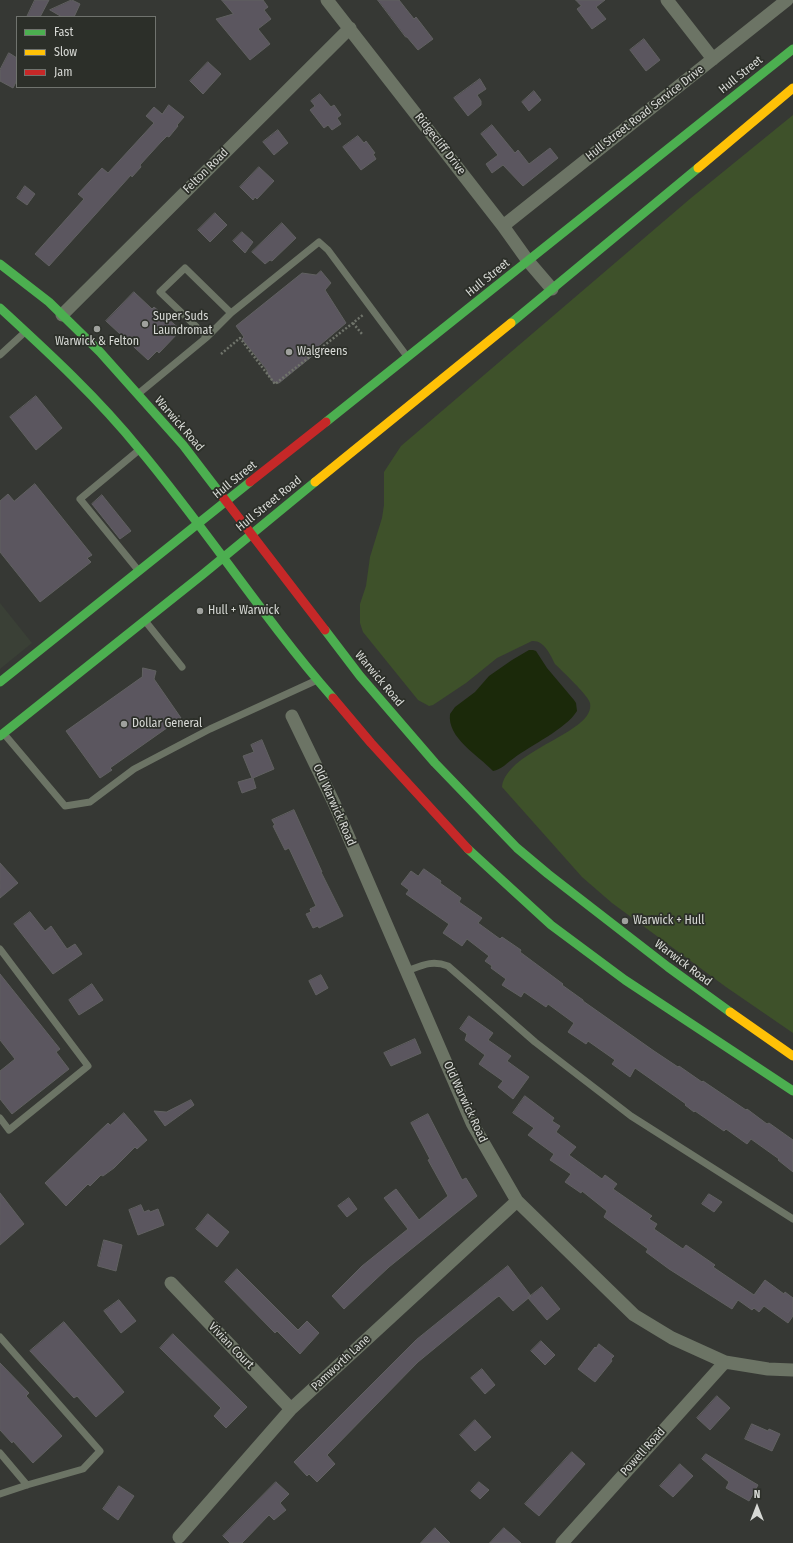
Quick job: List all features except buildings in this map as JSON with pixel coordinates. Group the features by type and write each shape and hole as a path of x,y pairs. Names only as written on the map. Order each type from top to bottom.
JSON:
{"main road":[{"name":"Hull Street","path":"198,525 793,49"},
{"path":"552,289 793,88"},
{"name":"Warwick Road","path":"0,264 49,302 100,352 138,394 183,445 360,676 435,764 517,848 554,879 674,972 793,1056"},
{"name":"Hull Street Road","path":"2,735 145,621 552,289"},
{"path":"0,308 93,396 140,449 174,491 222,558 317,680 371,743 464,845 551,925 625,980 793,1090"},
{"path":"0,682 198,525"}],"street":[{"name":"Ridgecliff Drive","path":"327,0 503,226 528,261 552,289"},
{"path":"667,0 713,59"},
{"name":"Hull Street Road Service Drive","path":"503,226 787,0"},
{"name":"Felton Road","path":"62,315 350,28"},
{"name":"Old Warwick Road","path":"292,716 334,802 472,1123 517,1201 634,1315 672,1338 725,1362 768,1369 793,1370"},
{"name":"Pamworth Lane","path":"179,1537 291,1409 517,1201"},
{"name":"Vivian Court","path":"171,1283 291,1409"},
{"name":"Powell Road","path":"562,1543 725,1362"}],"lane":[{"path":"138,394 207,337 232,313 319,242 328,250 408,357"},
{"path":"207,337 160,292 185,268 232,313"},
{"path":"0,355 26,331"},
{"path":"139,572 80,499 140,449"},
{"path":"145,621 182,667"},
{"path":"2,735 65,806 90,802 134,769 210,729 317,680"},
{"path":"0,949 88,1066 9,1130 0,1118"},
{"path":"407,971 432,962 441,963 448,966 535,1042 630,1116 793,1219"},
{"path":"0,1337 100,1451 83,1468 0,1494"},
{"path":"0,1453 27,1485"}],"path":[{"path":"221,354 240,338 275,384 353,323 362,334"}],"shaded area":[{"path":"793,115 793,1033 726,987 612,903 582,877 502,787 507,774 519,762 566,733 588,714 590,703 588,699 555,664 549,652 543,645 536,641 532,641 497,658 466,683 433,705 429,706 418,700 363,632 360,623 360,604 366,586 370,557 382,518 384,505 384,472 401,446 691,198"},
{"path":"0,603 32,643 0,669"},
{"path":"529,650 536,651 547,668 574,700 577,711 572,718 557,730 521,753 502,768 493,771 458,738 450,723 450,714 455,707 475,692 489,676"}],"traffic: fast":[{"path":"326,422 793,49"},
{"path":"511,323 698,168"},
{"path":"0,264 49,302 100,352 183,445 219,492"},
{"path":"0,308 73,376 124,431 165,480 259,606 333,698"},
{"path":"0,682 250,482"},
{"path":"0,736 202,575 315,482"},
{"path":"325,630 360,676 435,763 517,848 548,874 668,967 730,1012"},
{"path":"468,849 551,925 625,980 793,1091"}],"traffic: slow":[{"path":"698,168 793,88"},
{"path":"315,482 511,323"},
{"path":"730,1012 793,1056"}],"traffic: jam":[{"path":"250,482 326,422"},
{"path":"219,492 325,630"},
{"path":"333,698 371,743 468,849"}],"place":[{"name":"Super Suds Laundromat","path":"145,324"},
{"name":"Warwick & Felton","path":"97,329"},
{"name":"Walgreens","path":"289,352"},
{"name":"Hull + Warwick","path":"200,611"},
{"name":"Dollar General","path":"124,724"},
{"name":"Warwick + Hull","path":"625,921"}]}
